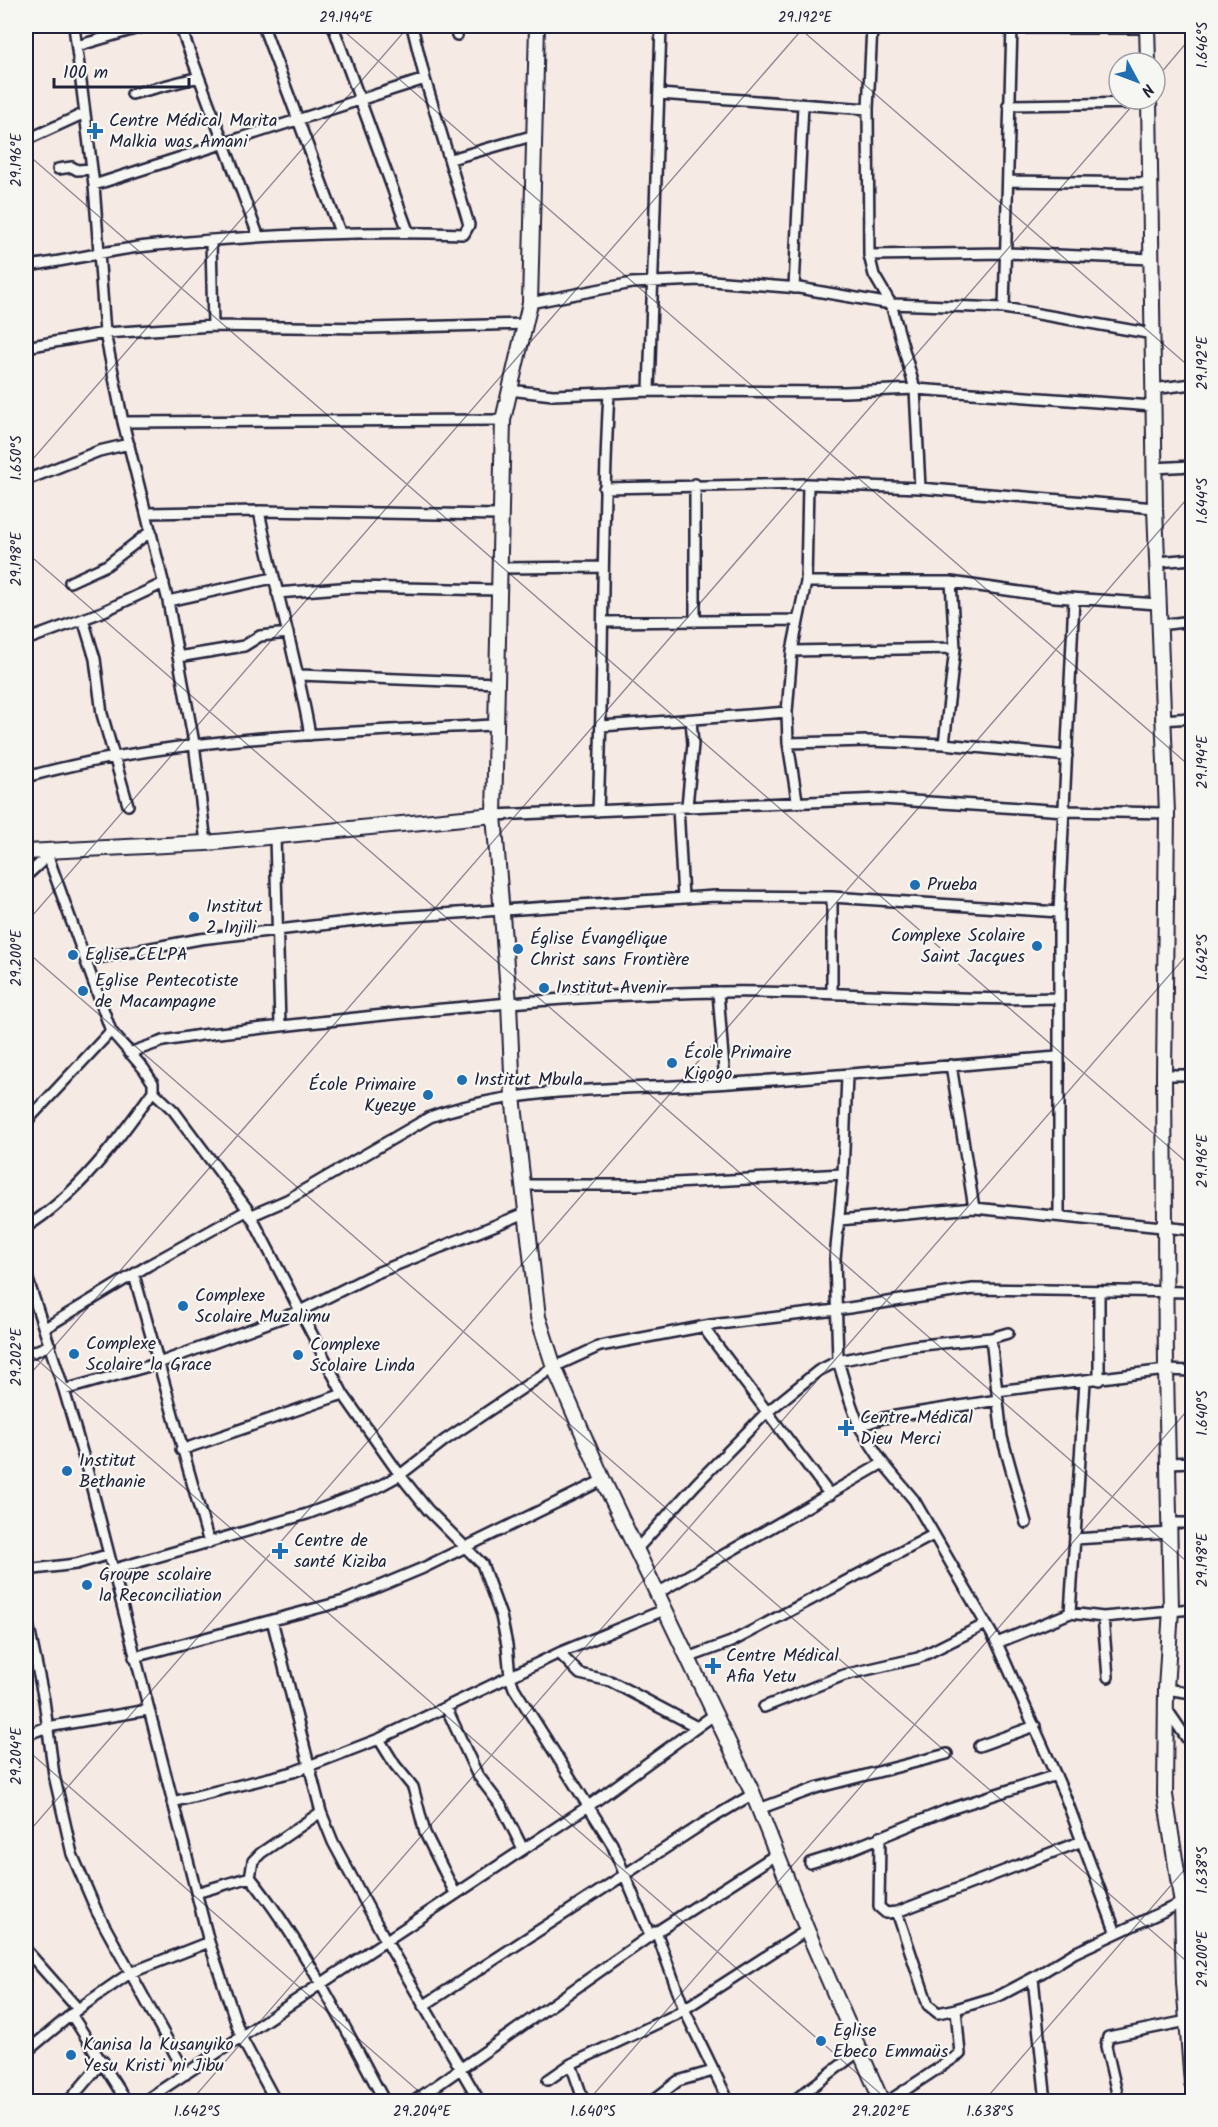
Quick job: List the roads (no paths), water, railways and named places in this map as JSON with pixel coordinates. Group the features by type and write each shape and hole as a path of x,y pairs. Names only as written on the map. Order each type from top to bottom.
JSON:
{"street":[{"path":"74,26 94,185 105,333 123,422 168,602 194,743 206,843"},
{"path":"77,46 145,26"},
{"path":"180,26 258,235"},
{"path":"263,26 340,232"},
{"path":"333,26 408,231"},
{"path":"26,266 100,253 258,235 408,231 464,234 468,231 469,225 451,159 425,79 412,26"},
{"path":"454,26 457,36"},
{"path":"537,26 530,303 503,420 494,725 494,815 503,909 513,1096 528,1212 537,1317 554,1367 603,1480 753,1794 807,1930 885,2102 960,2054 956,2009"},
{"path":"649,391 651,281 662,26"},
{"path":"872,26 868,109 869,255 874,275 891,304 915,389 920,488"},
{"path":"1004,308 1012,27 1147,27 1148,51"},
{"path":"132,94 199,77"},
{"path":"94,185 425,79"},
{"path":"659,94 868,109"},
{"path":"1008,105 1107,102"},
{"path":"794,288 803,105"},
{"path":"1149,111 1155,508 1161,720 1167,813 1164,1075 1166,1370 1171,1609 1166,1689 1165,1795 1187,1901 1187,2021 1192,2083"},
{"path":"26,140 85,113"},
{"path":"451,159 535,135"},
{"path":"58,169 72,167 78,170 92,169"},
{"path":"1009,181 1151,183"},
{"path":"211,241 213,326"},
{"path":"869,255 1007,253 1152,259"},
{"path":"530,303 651,281 700,280 794,288 891,304 1004,308 1153,334"},
{"path":"26,347 105,333 213,326 370,328 526,324"},
{"path":"1153,389 1192,384"},
{"path":"509,390 553,396 649,391 845,392 915,389 1153,406"},
{"path":"598,812 604,622 604,488 609,393"},
{"path":"123,422 503,420"},
{"path":"26,480 99,452 129,444"},
{"path":"1154,468 1192,466"},
{"path":"604,488 695,484 808,484 920,488 1155,508"},
{"path":"695,484 695,622"},
{"path":"797,800 788,743 787,712 792,651 806,582 808,484"},
{"path":"147,513 259,511 500,515"},
{"path":"259,511 273,579 300,675 310,735"},
{"path":"70,582 107,565 151,531"},
{"path":"1158,562 1192,559"},
{"path":"500,568 603,567"},
{"path":"168,602 273,579"},
{"path":"806,582 951,582 1074,599 1158,604"},
{"path":"944,744 955,648 951,582"},
{"path":"26,640 124,604 164,583"},
{"path":"277,593 353,587 499,590"},
{"path":"1059,1216 1059,912 1074,599"},
{"path":"83,619 95,658 102,714 128,805"},
{"path":"604,622 797,620"},
{"path":"1159,625 1192,621"},
{"path":"178,657 244,646 260,636 288,633"},
{"path":"792,651 955,648"},
{"path":"300,675 496,683"},
{"path":"602,726 787,712"},
{"path":"1161,720 1192,718"},
{"path":"683,898 683,807 693,744 691,720"},
{"path":"26,777 84,761 194,743 494,725"},
{"path":"788,743 869,741 944,744 1067,756"},
{"path":"26,852 47,853 206,843 494,815 598,812 797,800 920,800 1065,811 1167,813"},
{"path":"275,836 279,1026"},
{"path":"26,876 47,853"},
{"path":"26,1227 61,1201 86,1174 153,1091 153,1083 111,1031 47,853"},
{"path":"86,960 173,943 277,929 503,909 683,898 832,897 1059,912"},
{"path":"832,897 832,993"},
{"path":"129,1053 164,1041 279,1026 509,1004 718,992 832,993 984,1001 1058,998"},
{"path":"718,992 725,1083"},
{"path":"26,1122 111,1031"},
{"path":"45,1328 134,1275 249,1213 287,1200 430,1117 450,1109 513,1096 847,1076 1058,1057"},
{"path":"951,1065 974,1208"},
{"path":"1164,1075 1192,1075"},
{"path":"847,1076 843,1174 835,1259 838,1360 859,1426 883,1463 914,1500 997,1643 1056,1775 1116,1933"},
{"path":"153,1091 174,1111 249,1213 343,1394 400,1475 428,1510 482,1563 495,1592 507,1645 510,1677 612,1844 624,1876 653,1933 684,2009 729,2102"},
{"path":"524,1185 638,1185 843,1174"},
{"path":"839,1220 974,1208 1192,1230"},
{"path":"64,1390 156,1364 300,1311 374,1274 528,1212"},
{"path":"26,1274 64,1390 209,1942 242,2037 276,2102"},
{"path":"134,1275 156,1364 209,1543"},
{"path":"111,1570 307,1514 357,1496 400,1475 445,1440 554,1367 600,1346 703,1327 794,1313 836,1310 973,1288 1192,1292"},
{"path":"1099,1291 1099,1380"},
{"path":"703,1327 830,1495"},
{"path":"635,1551 696,1484 766,1413 818,1371 838,1360 912,1347 991,1338 1008,1333"},
{"path":"991,1338 1005,1452 1026,1523"},
{"path":"26,1355 50,1345"},
{"path":"859,1426 883,1418 998,1395 1166,1370 1192,1371"},
{"path":"1070,1613 1085,1382"},
{"path":"181,1450 343,1394"},
{"path":"1169,1463 1192,1462"},
{"path":"656,1594 883,1463"},
{"path":"134,1657 344,1601 466,1547 603,1480"},
{"path":"1075,1539 1170,1528 1192,1523"},
{"path":"687,1658 730,1642 933,1535"},
{"path":"26,1570 76,1564 107,1555"},
{"path":"997,1643 1070,1613 1103,1617 1171,1609 1192,1609"},
{"path":"172,1802 283,1776 379,1739 559,1653 664,1610"},
{"path":"26,1614 41,1681 54,1775 72,1854 97,1912 186,2074"},
{"path":"1103,1617 1108,1677"},
{"path":"272,1620 321,1812 347,1871 384,1940 480,2102"},
{"path":"764,1707 844,1675 918,1658 987,1624"},
{"path":"559,1653 580,1674 610,1681 695,1726"},
{"path":"1166,1689 1192,1693"},
{"path":"446,1707 477,1774 502,1807 509,1826 523,1849"},
{"path":"1166,1708 1192,1746"},
{"path":"26,1735 47,1727 148,1710"},
{"path":"143,2102 639,1772 695,1726 715,1714"},
{"path":"979,1746 1035,1726"},
{"path":"379,1739 413,1787 425,1833 455,1893"},
{"path":"759,1809 816,1788 947,1754"},
{"path":"810,1863 842,1853 946,1810 1056,1775"},
{"path":"423,2006 540,1928 753,1794"},
{"path":"250,1876 254,1861 261,1853 321,1812"},
{"path":"880,1836 879,1907 886,1913 897,1912 954,1888 1082,1841"},
{"path":"413,2102 653,1933 777,1854"},
{"path":"196,1893 250,1876"},
{"path":"250,1876 265,1895 319,1983 385,2102"},
{"path":"897,1912 928,2005 938,2013 999,1996 1074,1953 1187,1901"},
{"path":"548,2080 571,2064 684,2009 807,1930"},
{"path":"26,2052 75,2012 130,1973 209,1942"},
{"path":"26,1950 75,2012 127,2102"},
{"path":"1033,1978 1047,2102"},
{"path":"1119,2102 1106,2046 1108,2037 1187,2021"},
{"path":"792,2102 862,2049"},
{"path":"68,2102 103,2061"},
{"path":"571,2064 584,2102"},
{"path":"651,2102 678,2081 713,2071"}],"place":[{"name":"Centre Médical Marita Malkia was Amani","path":"95,131"},
{"name":"Prueba","path":"915,885"},
{"name":"Institut 2 Injili","path":"194,917"},
{"name":"Complexe Scolaire Saint Jacques","path":"1037,946"},
{"name":"Église Évangélique Christ sans Frontière","path":"518,949"},
{"name":"Eglise CELPA","path":"73,955"},
{"name":"Institut Avenir","path":"544,988"},
{"name":"Eglise Pentecotiste de Macampagne","path":"83,991"},
{"name":"École Primaire Kigogo","path":"672,1063"},
{"name":"Institut Mbula","path":"462,1080"},
{"name":"École Primaire Kyezye","path":"428,1095"},
{"name":"Complexe Scolaire Muzalimu","path":"183,1306"},
{"name":"Complexe Scolaire la Grace","path":"74,1354"},
{"name":"Complexe Scolaire Linda","path":"298,1355"},
{"name":"Centre Médical Dieu Merci","path":"846,1428"},
{"name":"Institut Bethanie","path":"67,1471"},
{"name":"Centre de santé Kiziba","path":"280,1551"},
{"name":"Groupe scolaire la Reconciliation","path":"87,1585"},
{"name":"Centre Médical Afia Yetu","path":"713,1666"},
{"name":"Eglise Ebeco Emmaüs","path":"821,2041"},
{"name":"Kanisa la Kusanyiko Yesu Kristi ni Jibu","path":"71,2055"}]}
